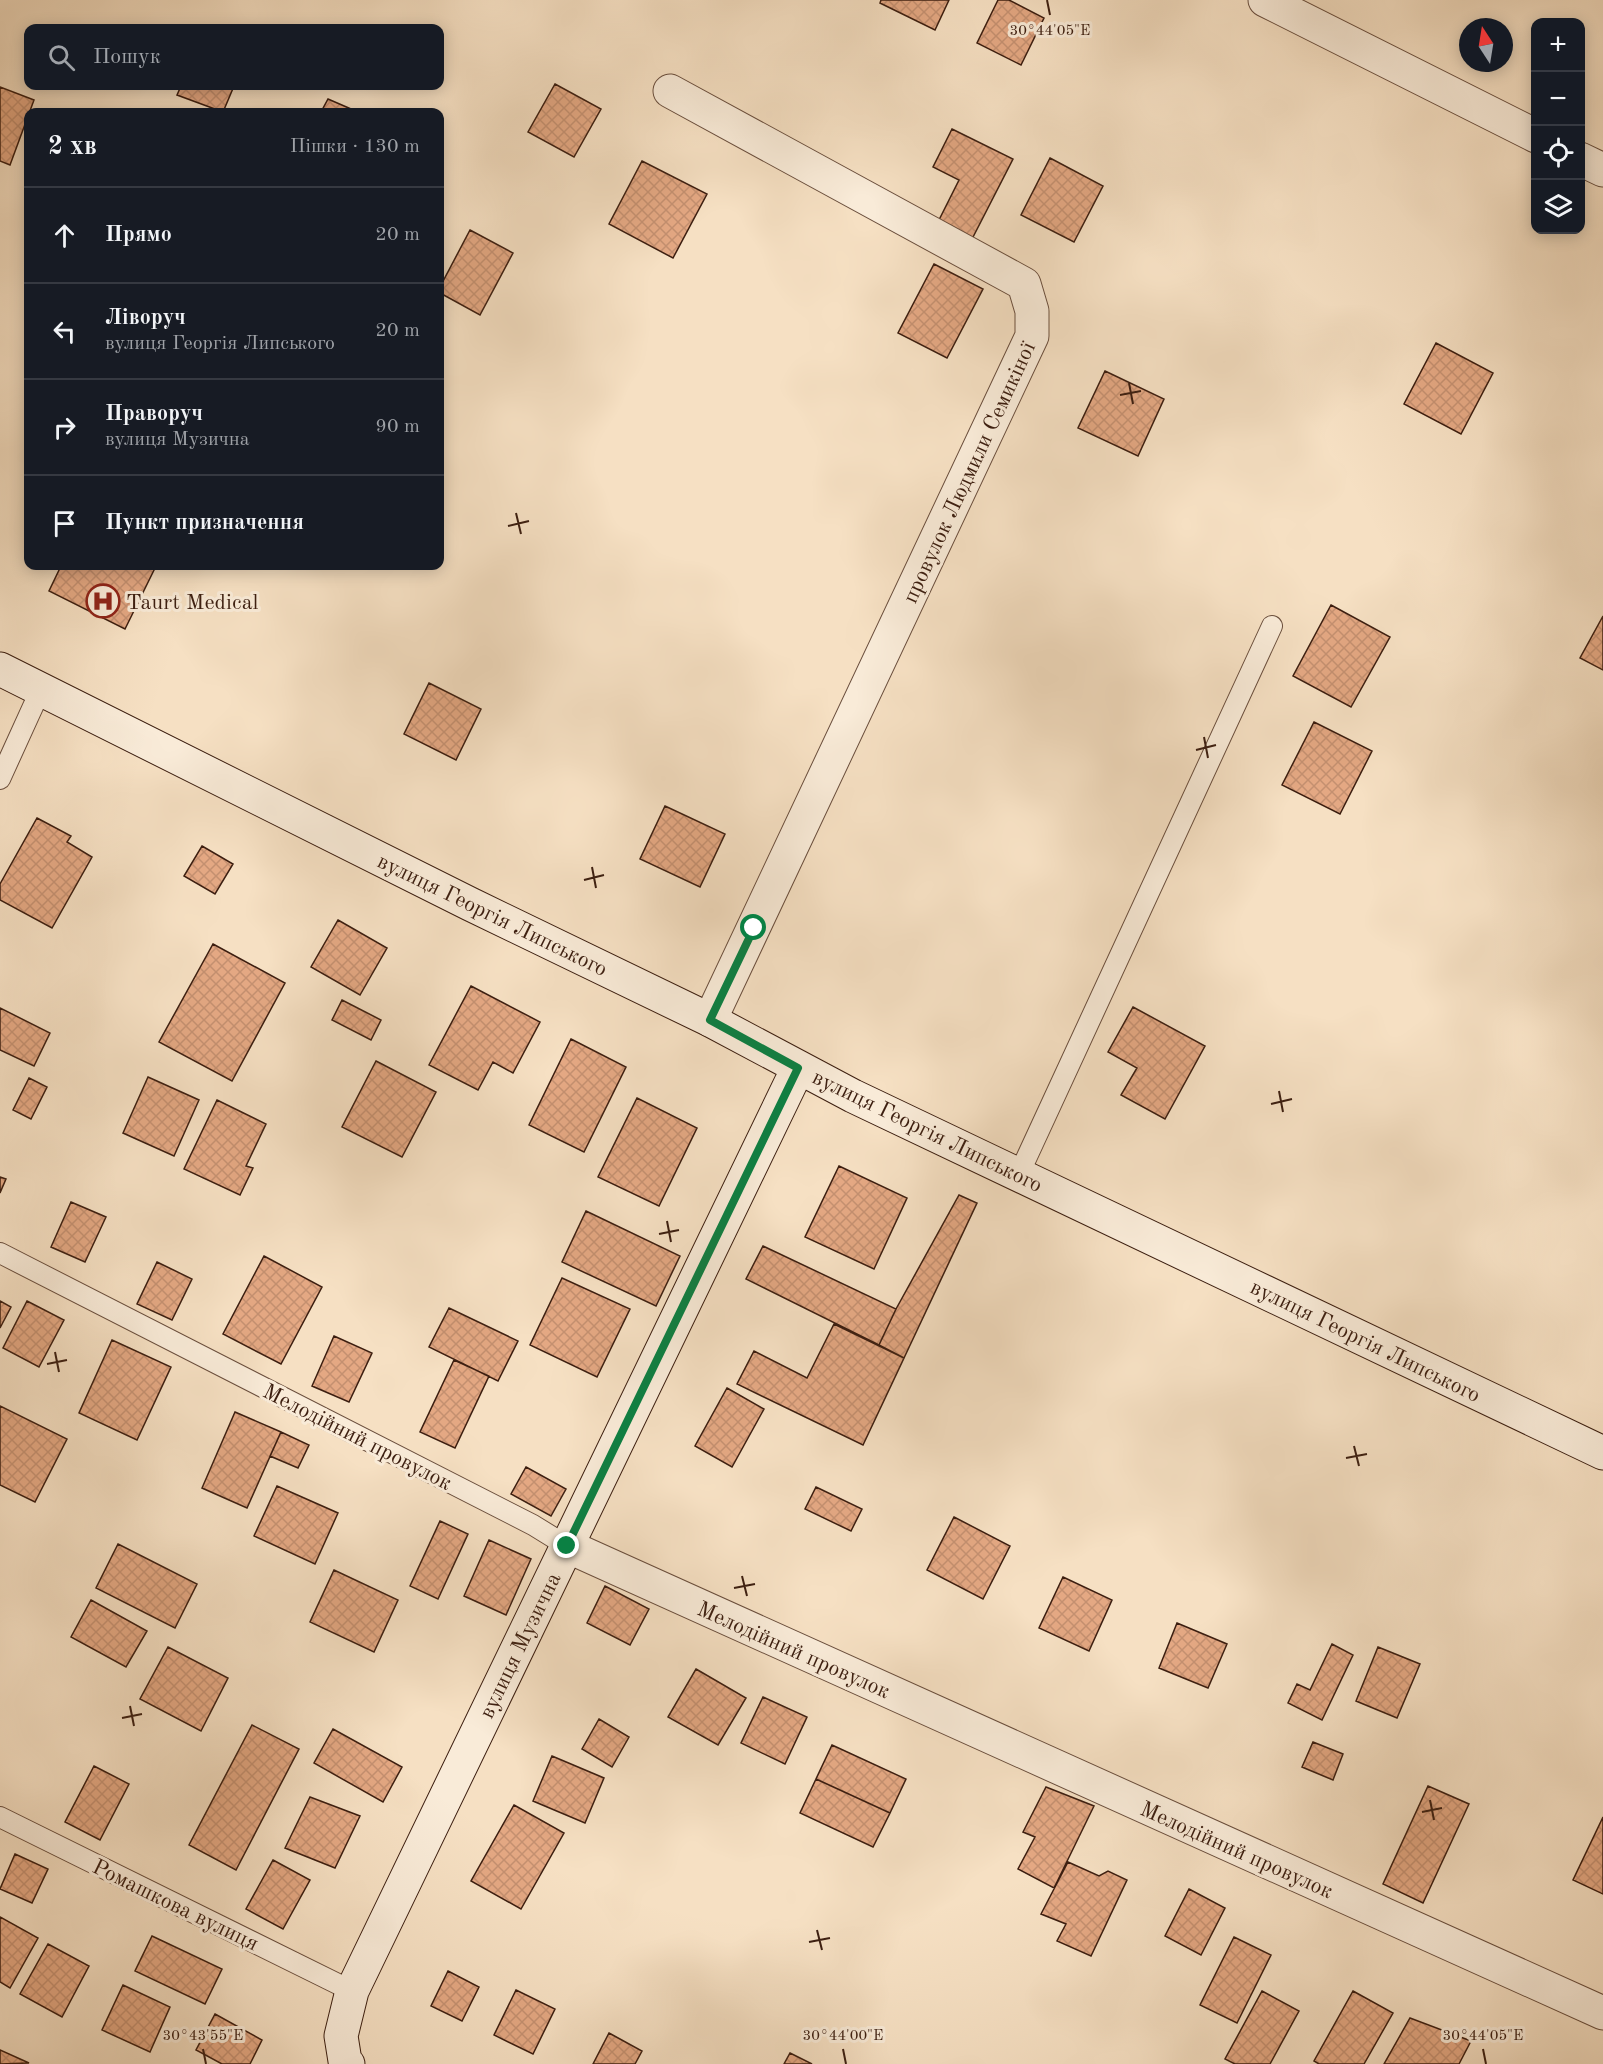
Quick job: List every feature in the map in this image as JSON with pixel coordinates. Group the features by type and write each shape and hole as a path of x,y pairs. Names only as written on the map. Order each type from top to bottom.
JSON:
{"street":[{"path":"1265,0 1531,133"},
{"name":"провулок Людмили Семикіної","path":"670,91 1024,284 1032,312 1032,336 710,1020"},
{"path":"1585,161 1603,170"},
{"name":"вулиця Георгія Липського","path":"0,669 459,899 710,1020 798,1068 1603,1453"},
{"name":"вулиця Музична","path":"345,2063 341,2036 352,1991 798,1068"},
{"name":"Мелодійний провулок","path":"567,1546 1603,2013"}],"lane":[{"path":"1019,1174 1272,626"},
{"path":"0,779 41,689"},
{"name":"Мелодійний провулок","path":"0,1253 533,1525 567,1546"},
{"name":"Ромашкова вулиця","path":"0,1818 352,1991"}],"building":[{"path":"881,0 949,0 935,30 880,3"},
{"path":"998,0 1009,0 1044,18 1021,65 977,43"},
{"path":"555,84 601,109 574,157 528,132"},
{"path":"0,87 34,100 31,108 24,108 24,127 10,165 0,161"},
{"path":"179,90 232,90 225,108 212,108 177,95"},
{"path":"328,99 349,108 323,108"},
{"path":"952,129 1013,159 972,239 938,222 959,180 933,167"},
{"path":"1050,158 1103,186 1074,242 1021,215"},
{"path":"642,161 707,194 673,258 609,224"},
{"path":"470,230 513,253 480,315 444,295 444,279"},
{"path":"934,264 983,289 947,358 898,333"},
{"path":"1436,343 1493,373 1461,434 1404,404"},
{"path":"1105,371 1164,399 1138,456 1078,428"},
{"name":"Taurt Medical","path":"59,570 154,570 125,629 49,591"},
{"path":"1331,605 1390,637 1351,707 1293,676"},
{"path":"1603,616 1603,670 1580,658"},
{"path":"429,683 481,709 456,760 404,734"},
{"path":"1314,722 1372,751 1340,814 1282,785"},
{"path":"665,806 725,834 700,887 640,859"},
{"path":"37,818 71,836 67,842 92,857 52,928 0,900 0,884"},
{"path":"202,846 233,864 215,894 184,876"},
{"path":"338,920 387,948 360,995 311,967"},
{"path":"213,944 285,983 232,1081 159,1042"},
{"path":"471,986 540,1022 513,1073 493,1062 478,1090 429,1065"},
{"path":"342,1000 381,1020 371,1040 332,1020"},
{"path":"1133,1007 1205,1046 1165,1119 1121,1095 1137,1068 1108,1052"},
{"path":"0,1008 50,1033 34,1066 0,1050"},
{"path":"571,1039 626,1067 584,1152 529,1125"},
{"path":"376,1061 436,1092 402,1157 342,1127"},
{"path":"148,1077 199,1100 174,1156 123,1133"},
{"path":"29,1078 47,1087 31,1119 13,1110"},
{"path":"637,1098 697,1128 659,1206 598,1177"},
{"path":"217,1100 266,1124 246,1166 253,1168 240,1195 184,1169"},
{"path":"839,1166 907,1198 874,1269 805,1237"},
{"path":"0,1177 6,1179 0,1193"},
{"path":"959,1195 977,1203 904,1358 879,1345 896,1309"},
{"path":"71,1202 106,1217 85,1262 51,1247"},
{"path":"586,1211 680,1256 656,1306 562,1262"},
{"path":"763,1246 896,1309 879,1345 746,1279"},
{"path":"264,1256 322,1287 281,1364 223,1334"},
{"path":"157,1262 192,1279 172,1320 137,1304"},
{"path":"562,1278 630,1309 597,1377 530,1345"},
{"path":"0,1301 11,1307 0,1328"},
{"path":"27,1301 64,1320 39,1367 3,1348"},
{"path":"449,1308 518,1341 498,1381 429,1347"},
{"path":"834,1324 904,1358 863,1445 737,1384 754,1351 807,1378"},
{"path":"334,1336 372,1353 349,1402 312,1386"},
{"path":"112,1340 171,1367 137,1440 79,1413"},
{"path":"454,1360 489,1376 455,1448 420,1432"},
{"path":"727,1388 764,1409 732,1467 695,1446"},
{"path":"0,1406 67,1439 35,1502 0,1485"},
{"path":"235,1412 281,1432 247,1508 202,1488"},
{"path":"281,1432 309,1445 298,1468 270,1456"},
{"path":"526,1467 566,1489 551,1516 511,1494"},
{"path":"277,1486 338,1513 315,1564 254,1536"},
{"path":"816,1487 862,1509 851,1531 805,1509"},
{"path":"954,1517 1010,1546 983,1599 927,1570"},
{"path":"440,1521 468,1534 438,1599 410,1586"},
{"path":"489,1540 531,1559 506,1615 464,1596"},
{"path":"118,1544 197,1584 175,1628 96,1588"},
{"path":"334,1570 398,1600 374,1652 310,1622"},
{"path":"1063,1577 1112,1600 1089,1651 1039,1628"},
{"path":"605,1586 649,1609 630,1645 587,1623"},
{"path":"91,1600 147,1631 126,1667 71,1637"},
{"path":"1177,1623 1227,1644 1208,1688 1159,1668"},
{"path":"1332,1644 1353,1655 1322,1720 1288,1703 1297,1684 1310,1690"},
{"path":"168,1647 228,1678 201,1731 140,1699"},
{"path":"1378,1647 1420,1664 1397,1718 1356,1701"},
{"path":"696,1669 746,1698 718,1745 668,1717"},
{"path":"763,1697 807,1717 785,1764 741,1743"},
{"path":"599,1719 629,1737 612,1767 582,1749"},
{"path":"252,1725 299,1749 236,1870 189,1845"},
{"path":"333,1729 402,1767 383,1802 314,1763"},
{"path":"1313,1742 1343,1754 1333,1780 1302,1767"},
{"path":"832,1745 906,1779 890,1813 816,1779"},
{"path":"552,1756 604,1778 585,1823 533,1801"},
{"path":"94,1766 129,1784 100,1840 65,1822"},
{"path":"816,1779 890,1813 873,1847 800,1813"},
{"path":"1428,1786 1469,1804 1423,1903 1383,1884"},
{"path":"1046,1787 1094,1806 1054,1888 1018,1869 1035,1837 1023,1832"},
{"path":"310,1797 360,1816 335,1868 285,1848"},
{"path":"514,1805 564,1833 521,1909 471,1881"},
{"path":"1603,1817 1603,1894 1573,1880"},
{"path":"15,1854 48,1869 32,1903 0,1889"},
{"path":"273,1860 310,1880 283,1929 246,1909"},
{"path":"1068,1862 1099,1876 1108,1871 1127,1880 1091,1956 1057,1941 1066,1924 1041,1914"},
{"path":"1189,1889 1225,1908 1201,1955 1165,1936"},
{"path":"0,1917 38,1938 10,1988 0,1982"},
{"path":"152,1936 222,1969 205,2004 135,1971"},
{"path":"1234,1937 1271,1955 1237,2023 1200,2005"},
{"path":"48,1944 89,1966 62,2017 20,1994"},
{"path":"448,1971 479,1987 462,2021 431,2006"},
{"path":"123,1985 170,2007 150,2052 102,2030"},
{"path":"516,1990 555,2009 533,2054 494,2035"},
{"path":"1262,1991 1299,2011 1270,2064 1235,2064 1225,2059"},
{"path":"1353,1991 1393,2013 1364,2064 1319,2064 1314,2061"},
{"path":"215,2014 262,2040 250,2064 222,2064 196,2050"},
{"path":"1410,2018 1471,2041 1459,2064 1384,2064"},
{"path":"609,2033 642,2051 635,2064 593,2064"},
{"path":"0,2050 29,2063 0,2064"},
{"path":"790,2053 812,2064 784,2064"}],"place":[{"name":"Taurt Medical","path":"103,601"}],"route":[{"path":"567,1546 798,1068 710,1020 754,928"}]}
